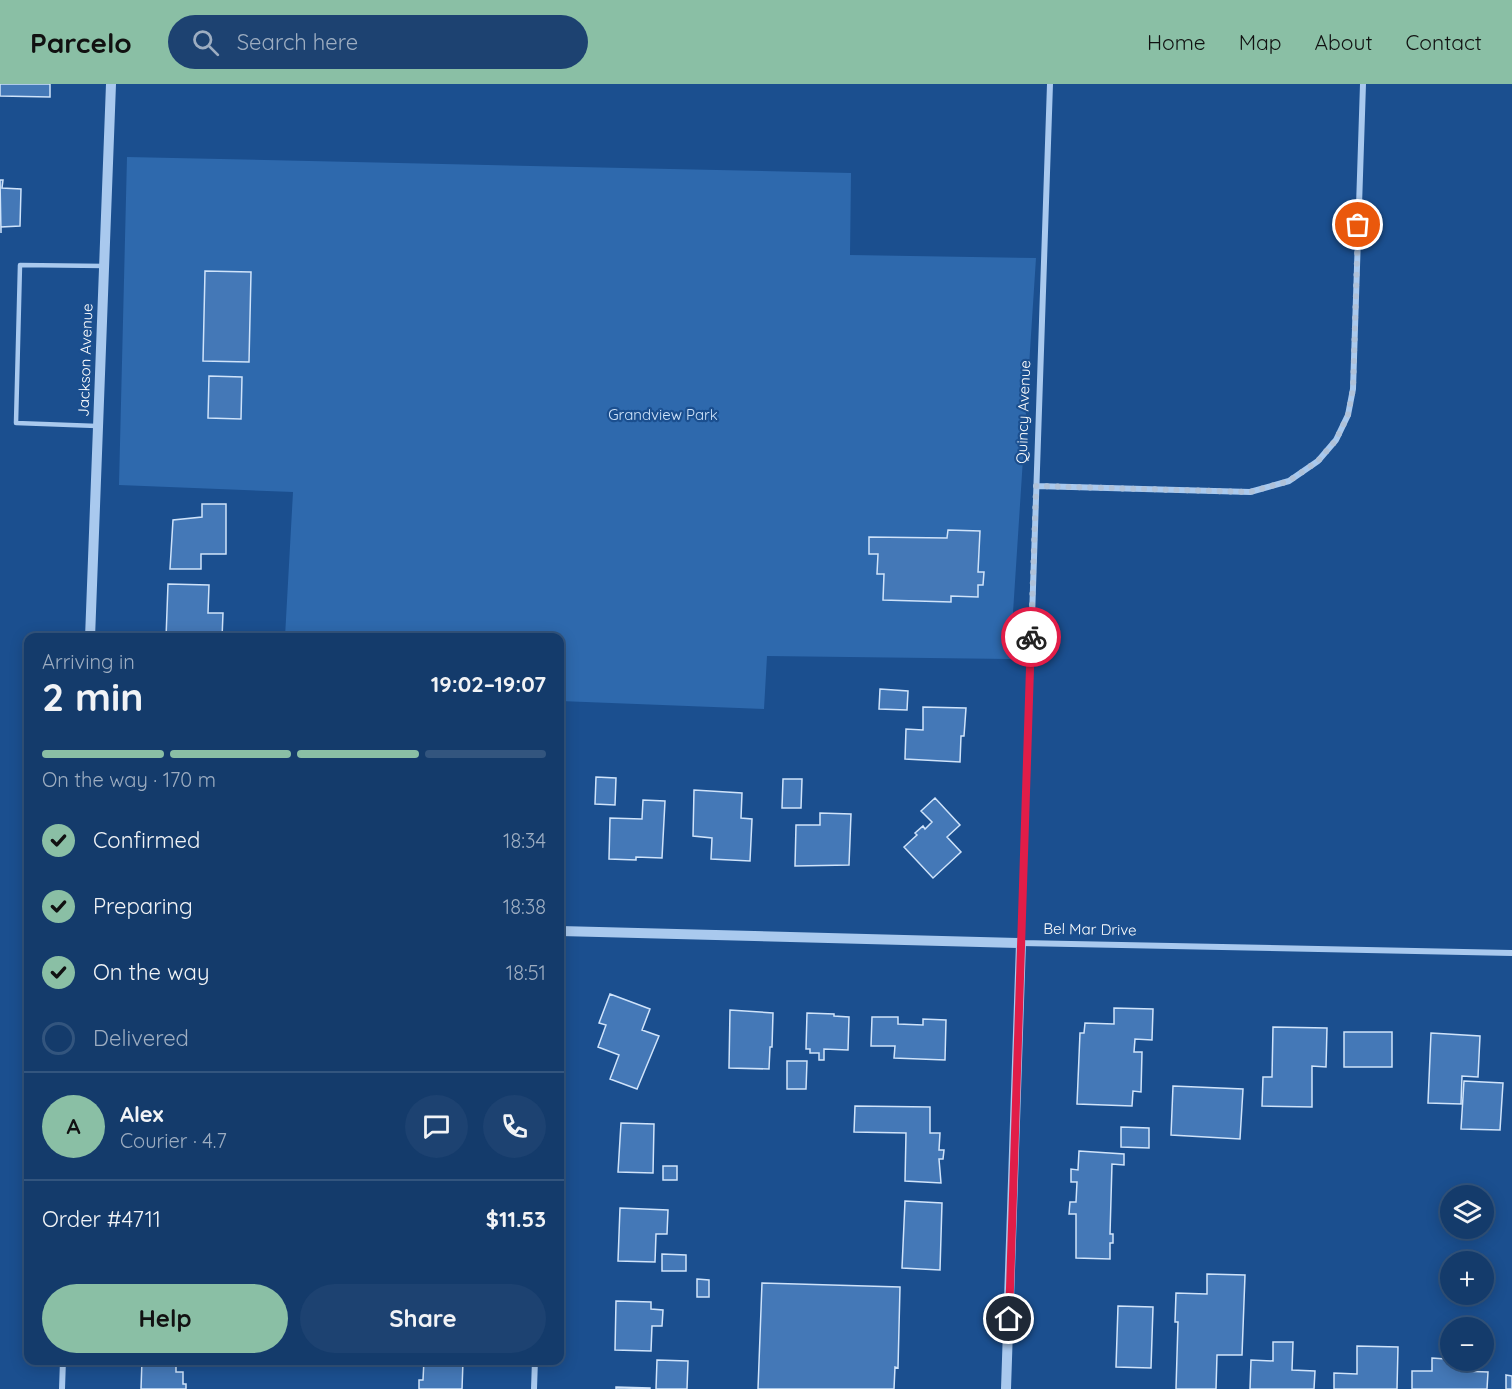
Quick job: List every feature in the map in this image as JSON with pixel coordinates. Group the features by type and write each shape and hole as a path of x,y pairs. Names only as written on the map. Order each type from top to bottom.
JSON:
{"street":[{"name":"Jackson Avenue","path":"90,633 111,84"},
{"name":"Quincy Avenue","path":"1006,1389 1050,84"},
{"path":"1036,486 1250,492 1289,481 1318,461 1336,440 1348,415 1353,389 1363,84"},
{"name":"Bel Mar Drive","path":"564,931 1512,953"},
{"path":"62,1389 63,1365"},
{"path":"534,1389 535,1365"}],"lane":[{"path":"97,426 16,423 20,265 104,266"}],"green space":[{"name":"Grandview Park","path":"127,157 851,173 850,255 1036,258 1010,659 767,656 764,709 564,701 564,633 285,633 293,492 119,485"}],"building":[{"path":"0,84 50,84 50,97 0,96"},
{"path":"0,180 3,180 2,188 21,189 20,226 1,227 1,233"},
{"path":"205,271 251,272 249,362 203,361"},
{"path":"209,376 242,377 241,419 208,418"},
{"path":"202,504 226,504 226,554 201,554 201,569 170,569 173,520 202,517"},
{"path":"948,530 980,531 978,572 984,572 983,585 978,585 978,597 951,596 951,602 883,600 884,574 877,574 878,554 869,554 869,537 947,538"},
{"path":"168,584 209,585 208,613 223,613 222,633 166,633"},
{"path":"880,689 908,691 907,710 879,709"},
{"path":"923,707 966,708 964,736 961,736 960,762 905,759 906,729 923,730"},
{"path":"596,777 616,778 615,805 595,804"},
{"path":"783,779 802,779 801,808 782,808"},
{"path":"694,790 742,793 741,818 752,819 750,861 711,859 712,838 693,836"},
{"path":"935,798 960,825 947,837 961,852 933,878 904,847 917,835 915,833 923,826 925,829 932,822 921,811"},
{"path":"643,800 665,801 662,858 609,859 610,818 642,819"},
{"path":"820,813 851,814 849,865 795,866 796,825 820,825"},
{"path":"610,994 650,1009 642,1030 659,1036 637,1089 610,1079 619,1055 598,1047 606,1025 599,1023"},
{"path":"1114,1008 1153,1009 1152,1040 1135,1039 1134,1052 1142,1052 1141,1092 1133,1091 1132,1106 1077,1104 1080,1033 1084,1033 1085,1023 1114,1024"},
{"path":"730,1010 773,1013 769,1069 729,1068"},
{"path":"807,1013 849,1017 848,1050 824,1049 824,1060 819,1060 819,1053 810,1053 810,1049 806,1049"},
{"path":"872,1017 898,1017 898,1024 923,1025 923,1019 946,1020 945,1060 894,1058 895,1046 871,1046"},
{"path":"1273,1027 1327,1028 1326,1067 1312,1066 1312,1107 1262,1106 1263,1077 1272,1077"},
{"path":"1344,1032 1392,1032 1392,1067 1344,1067"},
{"path":"1431,1033 1480,1036 1478,1077 1462,1076 1461,1104 1428,1103"},
{"path":"787,1061 807,1061 806,1089 787,1089"},
{"path":"1464,1081 1503,1083 1500,1130 1461,1129"},
{"path":"1173,1086 1243,1089 1240,1139 1171,1135"},
{"path":"855,1106 930,1107 930,1133 940,1133 939,1150 944,1150 943,1159 939,1159 941,1183 905,1181 906,1133 854,1132"},
{"path":"621,1123 654,1124 653,1173 618,1172"},
{"path":"1121,1127 1149,1128 1149,1148 1121,1147"},
{"path":"1079,1151 1124,1154 1124,1165 1112,1164 1110,1234 1113,1234 1113,1243 1110,1243 1110,1259 1076,1258 1076,1214 1069,1214 1070,1202 1076,1202 1077,1182 1071,1182 1071,1169 1078,1170"},
{"path":"663,1166 677,1166 677,1180 663,1180"},
{"path":"905,1201 942,1203 940,1270 902,1268"},
{"path":"620,1208 668,1210 667,1234 656,1234 655,1262 618,1261"},
{"path":"662,1254 686,1255 686,1271 662,1271"},
{"path":"1207,1274 1245,1275 1242,1355 1217,1355 1216,1389 1176,1389 1178,1322 1175,1322 1176,1293 1207,1294"},
{"path":"697,1279 709,1280 709,1297 697,1297"},
{"path":"762,1283 900,1287 898,1368 895,1367 894,1389 758,1389"},
{"path":"616,1301 651,1302 651,1309 663,1310 662,1326 652,1326 651,1351 615,1350"},
{"path":"1118,1306 1153,1307 1151,1368 1116,1367"},
{"path":"1273,1342 1293,1342 1292,1370 1315,1371 1314,1389 1250,1389 1251,1360 1273,1361"},
{"path":"1357,1346 1398,1347 1397,1389 1334,1389 1334,1373 1357,1374"},
{"path":"1432,1358 1440,1359 1440,1371 1488,1372 1487,1389 1412,1389 1412,1371 1432,1371"},
{"path":"657,1360 688,1361 687,1389 656,1389"},
{"path":"142,1365 176,1365 176,1372 183,1372 183,1384 186,1384 186,1389 141,1389"},
{"path":"424,1365 463,1365 462,1389 419,1389 419,1380 423,1380"},
{"path":"1506,1375 1512,1376 1512,1389 1506,1389"},
{"path":"616,1387 650,1388 650,1389 616,1389"}],"way so far":[{"path":"1031,637 1036,486 1250,492 1289,481 1318,461 1336,440 1348,415 1353,389 1358,225"}],"route":[{"path":"1009,1319 1031,637"}]}
